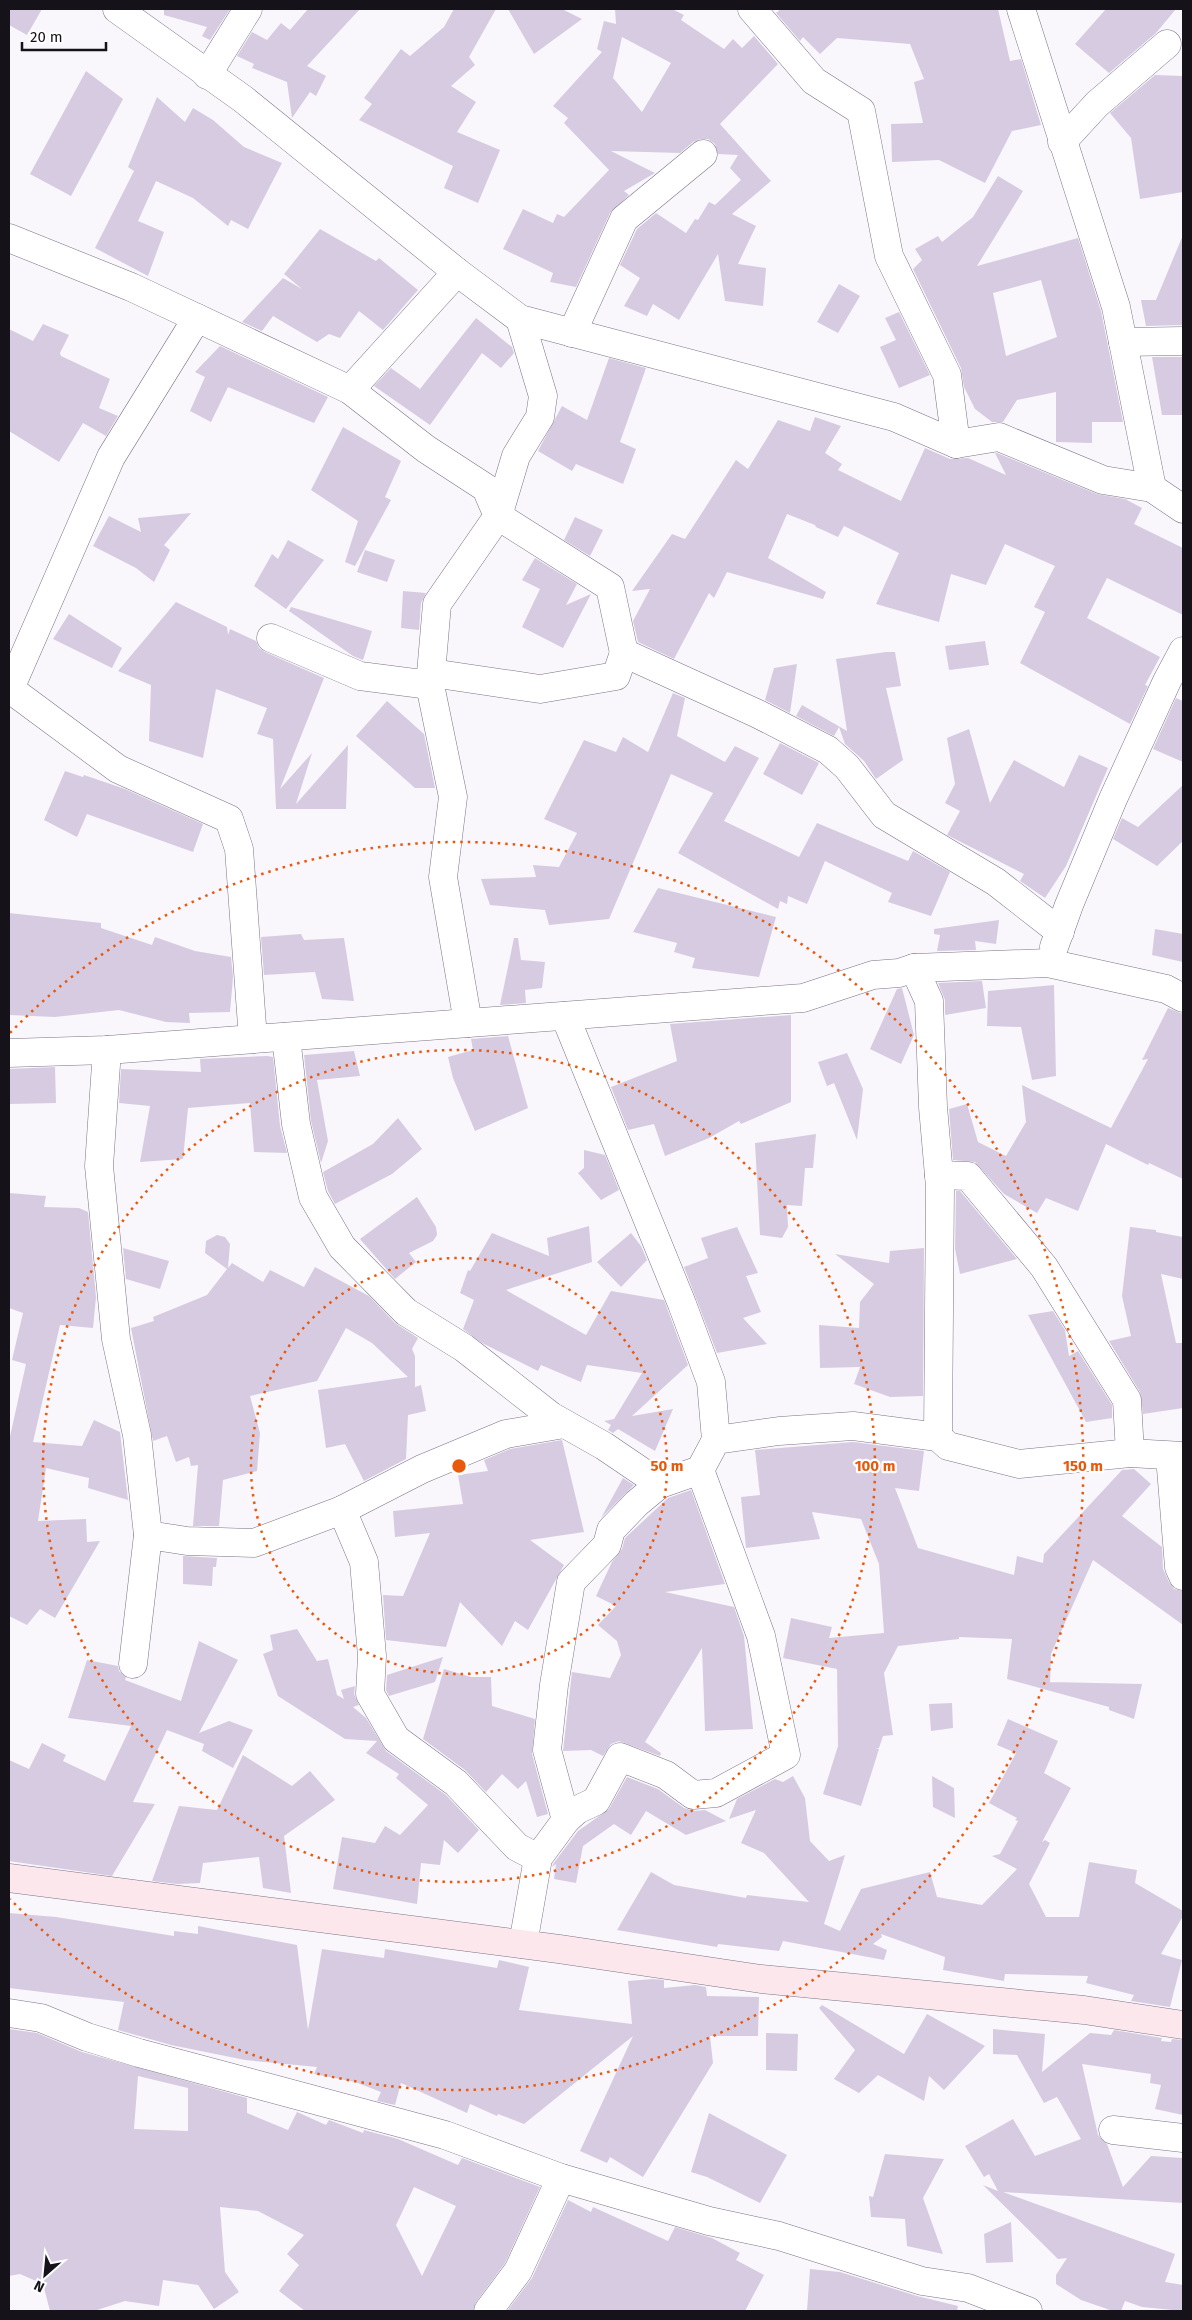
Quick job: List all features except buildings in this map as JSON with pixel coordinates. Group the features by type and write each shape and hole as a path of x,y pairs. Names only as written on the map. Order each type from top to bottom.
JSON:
{"street":[{"path":"117,9 243,99 457,272 520,319 894,417 956,444 999,437 1103,480 1152,488 1183,509"},
{"path":"207,75 248,9"},
{"path":"752,9 814,81 861,110 889,256 946,375 956,444"},
{"path":"1021,9 1116,307 1152,488"},
{"path":"1062,142 1097,104 1167,44"},
{"path":"572,332 624,219 703,154"},
{"path":"9,238 131,287 350,390 426,449 486,488 498,516 610,587 624,652 616,676 540,690 431,679 360,676 271,638"},
{"path":"350,390 457,272"},
{"path":"198,318 111,457 10,690 118,769 229,819 239,849 254,1039"},
{"path":"468,1023 443,877 453,797 431,679 437,604 498,516 516,456 540,417 543,396 520,319"},
{"path":"1122,342 1183,341"},
{"path":"1048,963 1069,905 1110,808 1175,684 1183,651"},
{"path":"624,652 758,714 828,750 847,767 884,815 996,882 1060,932"},
{"path":"9,1053 107,1050 803,998 873,975 899,973 914,968 1048,963 1166,990 1183,998"},
{"path":"914,968 929,1001 933,1107 939,1175 938,1438"},
{"path":"565,1016 682,1304 711,1382 716,1440 700,1470 660,1484 636,1503 611,1530 607,1545 571,1582 554,1685 547,1750 566,1820"},
{"path":"286,1037 296,1124 313,1197 342,1247 406,1312 464,1348 564,1424 604,1446 660,1484"},
{"path":"107,1050 99,1166 116,1339 137,1436 148,1535 133,1664"},
{"path":"939,1175 968,1176 1044,1267 1127,1400 1130,1453"},
{"path":"148,1535 187,1541 254,1543 342,1510 422,1469 506,1434 564,1424"},
{"path":"716,1440 780,1431 853,1426 938,1438 948,1446 1020,1464 1130,1453 1176,1456 1179,1567 1183,1576"},
{"path":"523,1944 538,1858 566,1820 576,1810 596,1801 620,1757 666,1775 693,1795 716,1793 786,1755 761,1636 700,1470"},
{"path":"342,1510 364,1562 372,1656 370,1694 396,1739 456,1783 517,1847 538,1858"},
{"path":"9,1878 523,1944 761,1979 1084,2010 1183,2024"},
{"path":"9,2012 41,2018 87,2037 139,2053 445,2135 561,2178 709,2220 779,2236 922,2281 968,2288 1028,2311"},
{"path":"1113,2130 1183,2138"},
{"path":"488,2311 518,2271 561,2178"}]}
